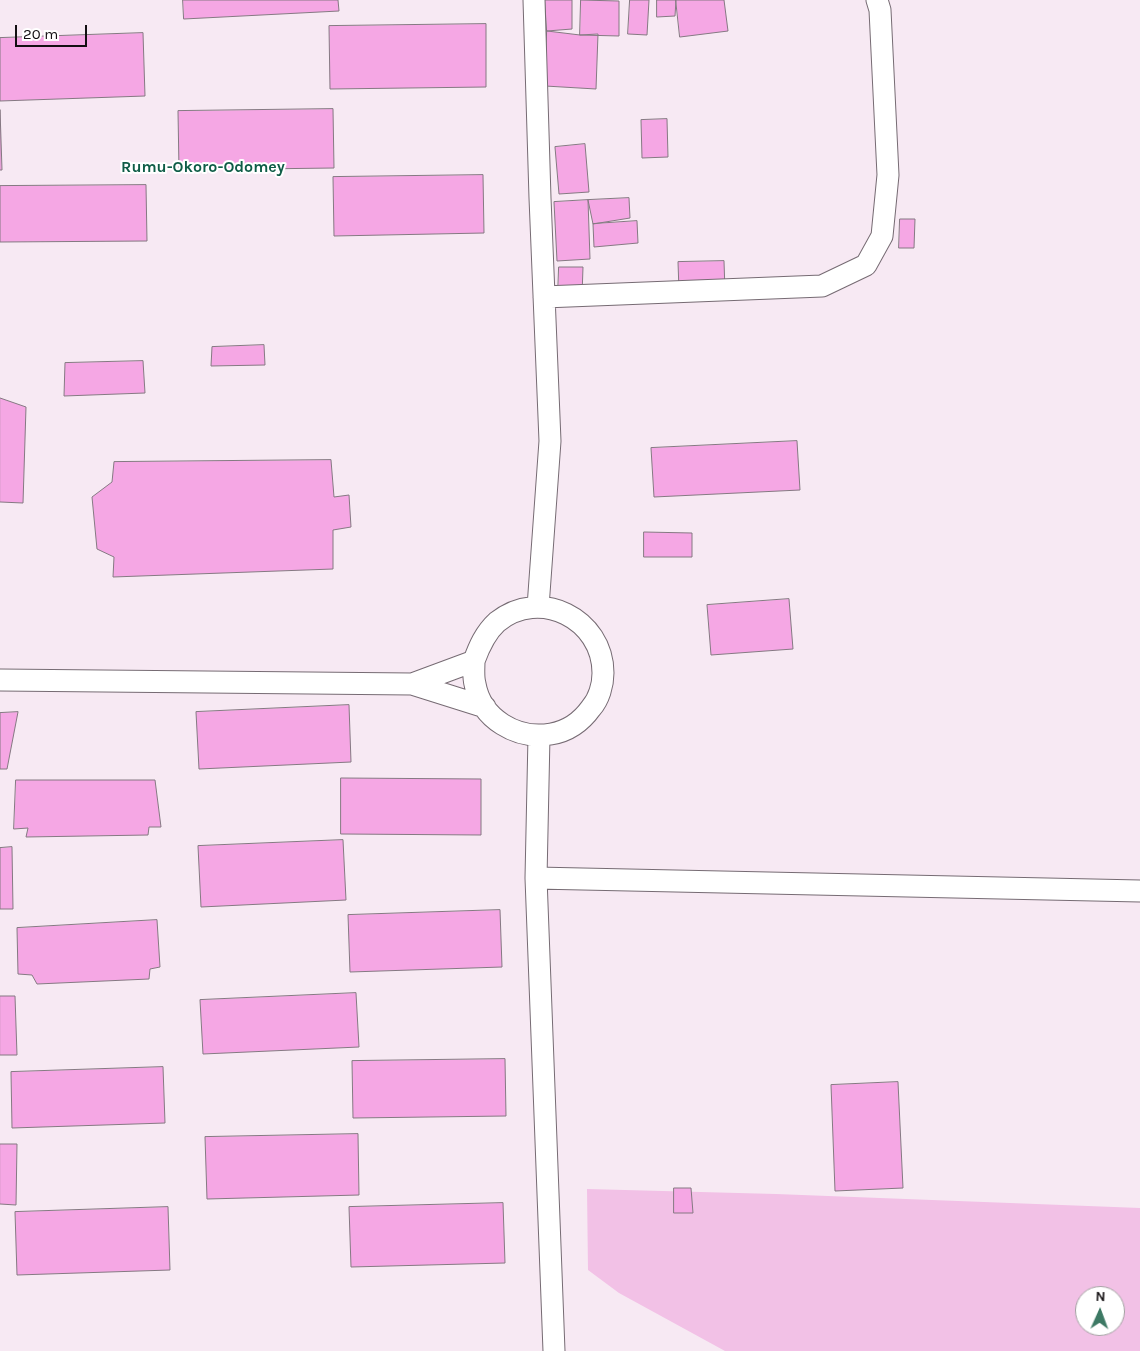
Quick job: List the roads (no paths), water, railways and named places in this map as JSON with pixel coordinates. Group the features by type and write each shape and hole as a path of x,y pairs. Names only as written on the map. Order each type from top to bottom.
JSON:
{"street":[{"path":"534,0 550,441 538,607"},
{"path":"544,297 822,286 866,265 882,236 888,175 880,10 877,0"},
{"path":"538,607 560,611 580,622 595,639 603,660 603,682 598,696 595,704 581,721 562,732 539,736 517,733 497,722 485,707 475,684 474,661 482,640 496,623 516,611 538,607"},
{"path":"412,684 474,661"},
{"path":"0,680 412,684 485,707"},
{"path":"539,736 536,878 554,1351"},
{"path":"536,878 1140,890"}],"district":[{"name":"Rumu-Okoro-Odomey","path":"203,167"}]}
